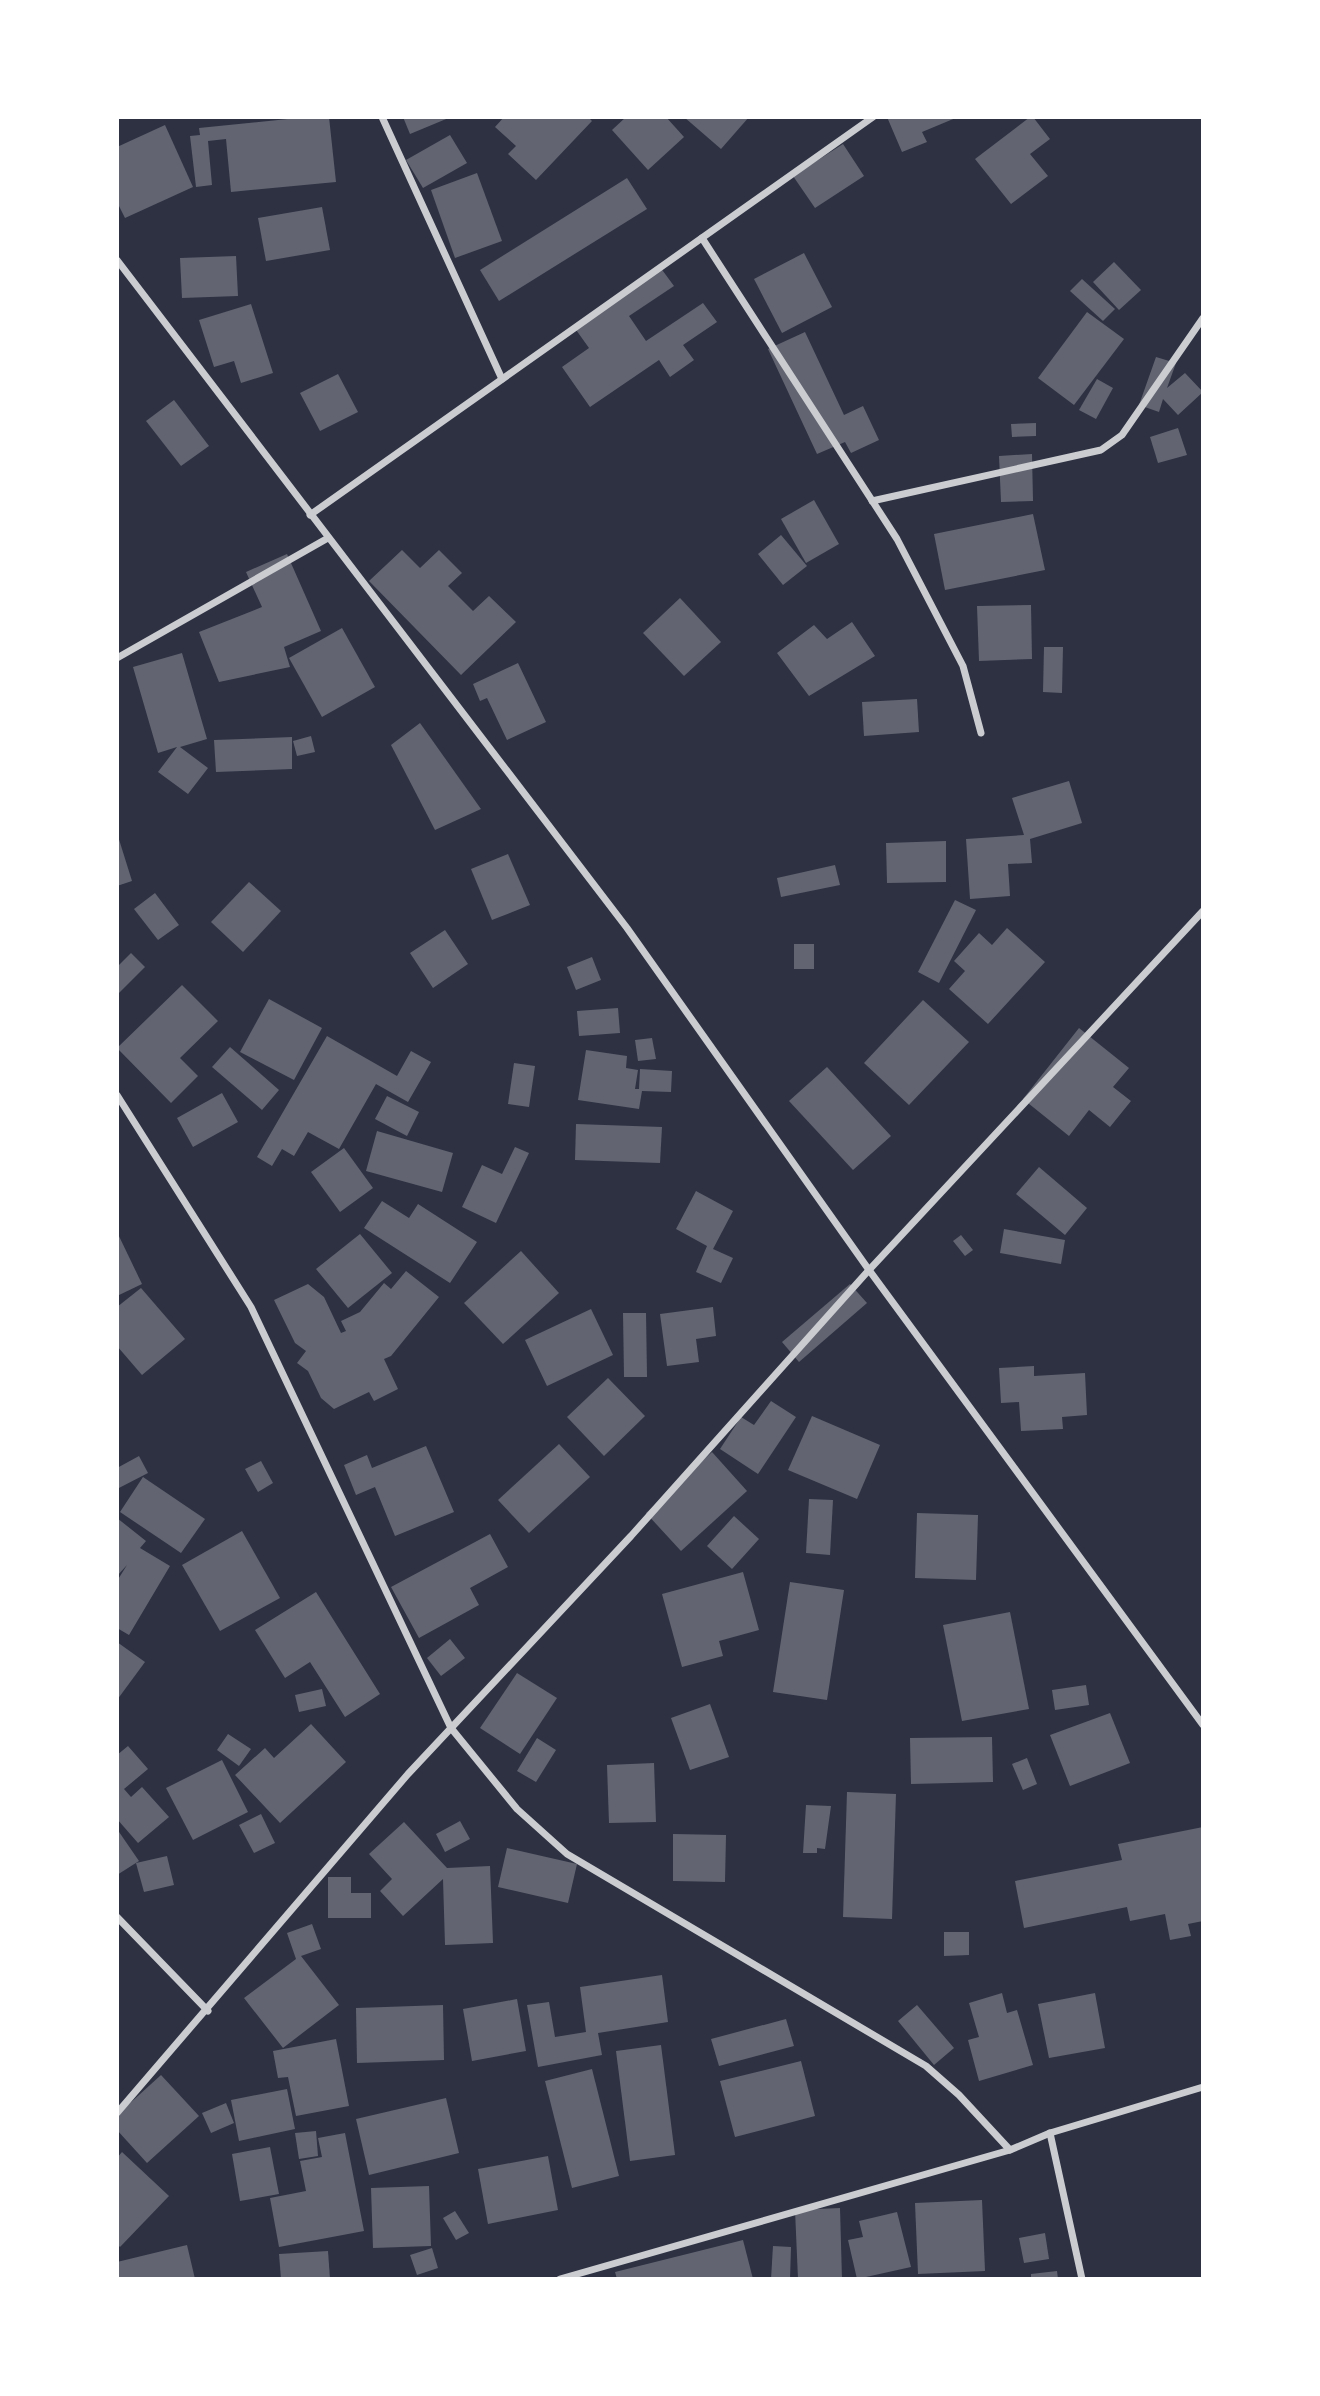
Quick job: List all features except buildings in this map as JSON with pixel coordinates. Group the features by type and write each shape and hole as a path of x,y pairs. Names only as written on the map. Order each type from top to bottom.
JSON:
{"street":[{"path":"382,117 502,379"},
{"path":"310,515 873,117"},
{"path":"702,238 897,539 963,666 981,733"},
{"path":"117,260 626,928 869,1270 1203,1725"},
{"path":"873,501 1101,450 1122,435 1203,318"},
{"path":"117,658 328,538"},
{"path":"117,2113 208,2011 408,1774 631,1536 869,1270 1199,922 1203,911"},
{"path":"117,1095 120,1104 251,1307 451,1728 516,1809 567,1854 926,2066 959,2095 1010,2150"},
{"path":"117,1917 208,2011"},
{"path":"560,2279 1010,2150 1050,2133 1203,2087"},
{"path":"1050,2133 1082,2279"}]}
